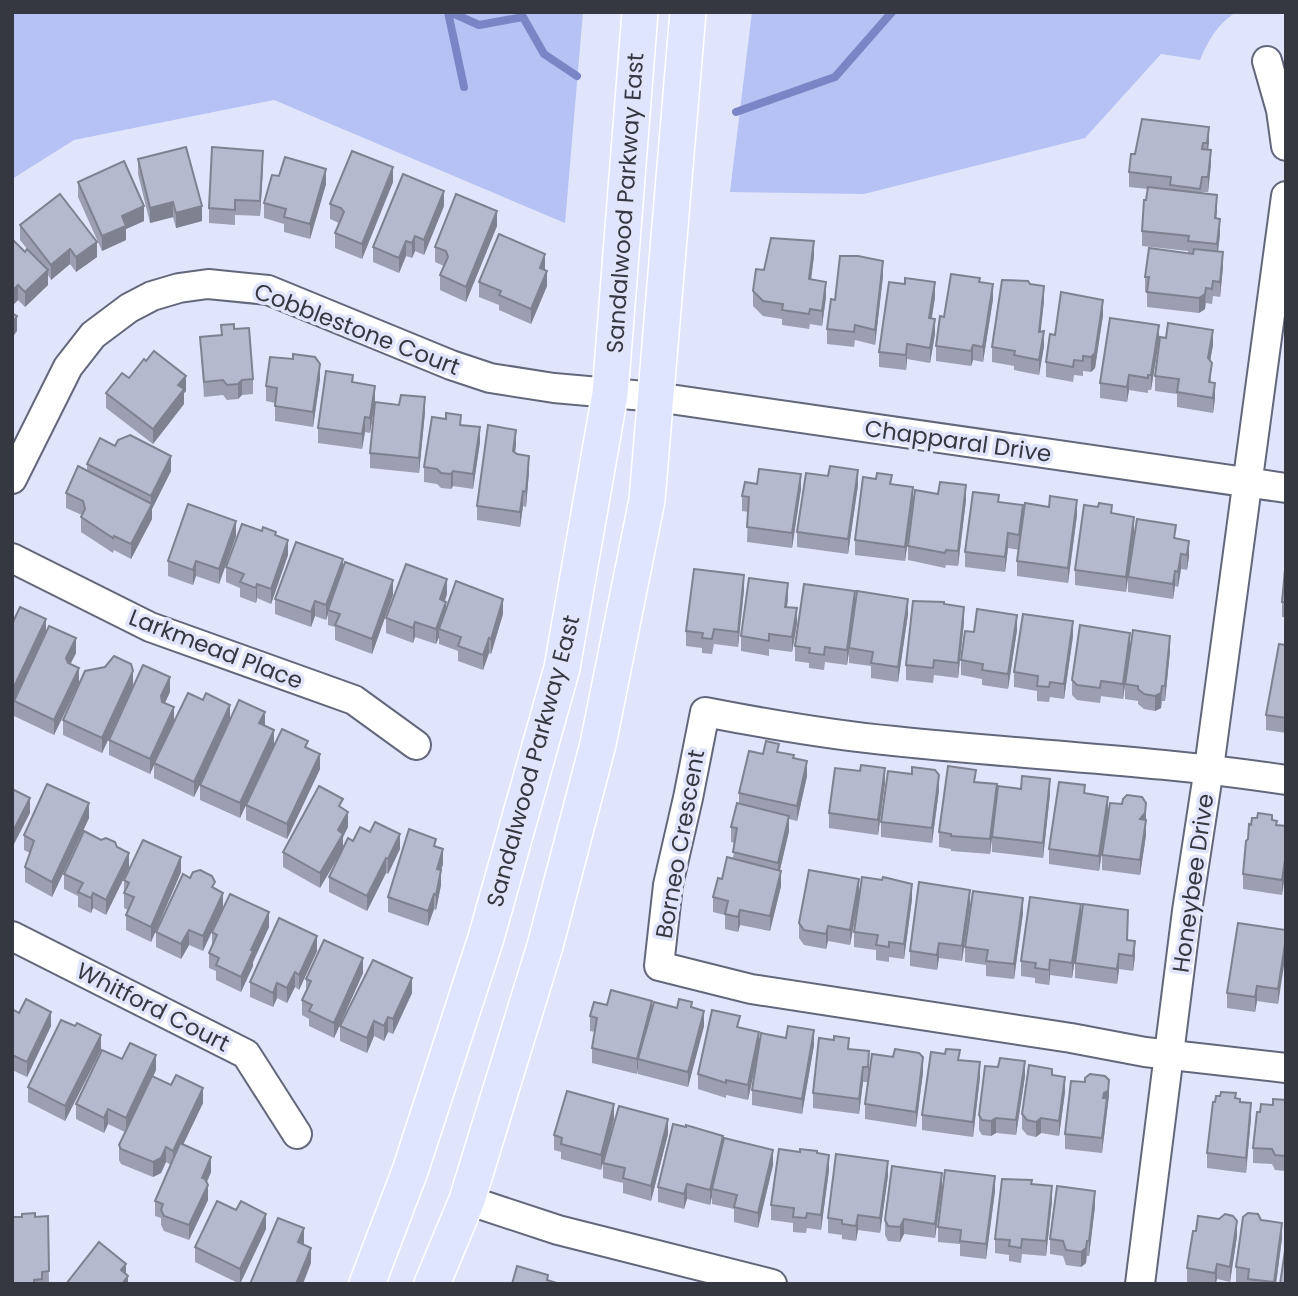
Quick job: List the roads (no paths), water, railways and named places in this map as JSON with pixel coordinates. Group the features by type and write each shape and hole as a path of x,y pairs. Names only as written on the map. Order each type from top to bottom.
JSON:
{"main road":[{"name":"Sandalwood Parkway East","path":"432,1284 467,1200 545,946 598,744 647,500 632,396 640,12"},
{"name":"Sandalwood Parkway East","path":"367,1284 410,1171 486,938 562,668 632,396 688,12"}],"street":[{"path":"1267,61 1281,110 1286,146"},
{"name":"Honeybee Drive","path":"1140,1284 1187,911 1209,768 1286,196"},
{"name":"Cobblestone Court","path":"12,479 68,367 93,335 128,308 152,296 208,284 268,290 474,374 554,388 632,396"},
{"name":"Chapparal Drive","path":"632,396 1286,488"},
{"name":"Larkmead Place","path":"12,558 149,627 354,700 416,745"},
{"name":"Borneo Crescent","path":"1170,1056 1071,1038 751,989 659,965 668,885 705,712 791,728 893,741 1209,768"},
{"path":"1209,768 1286,780"},
{"name":"Whitford Court","path":"12,936 246,1054 297,1135"},
{"path":"1170,1056 1286,1068"},
{"path":"467,1200 558,1230 772,1284"}],"waterway":[{"path":"448,12 464,87"},
{"path":"450,12 479,25 523,17 544,54 577,76"},
{"path":"736,112 835,77 892,12"}]}
